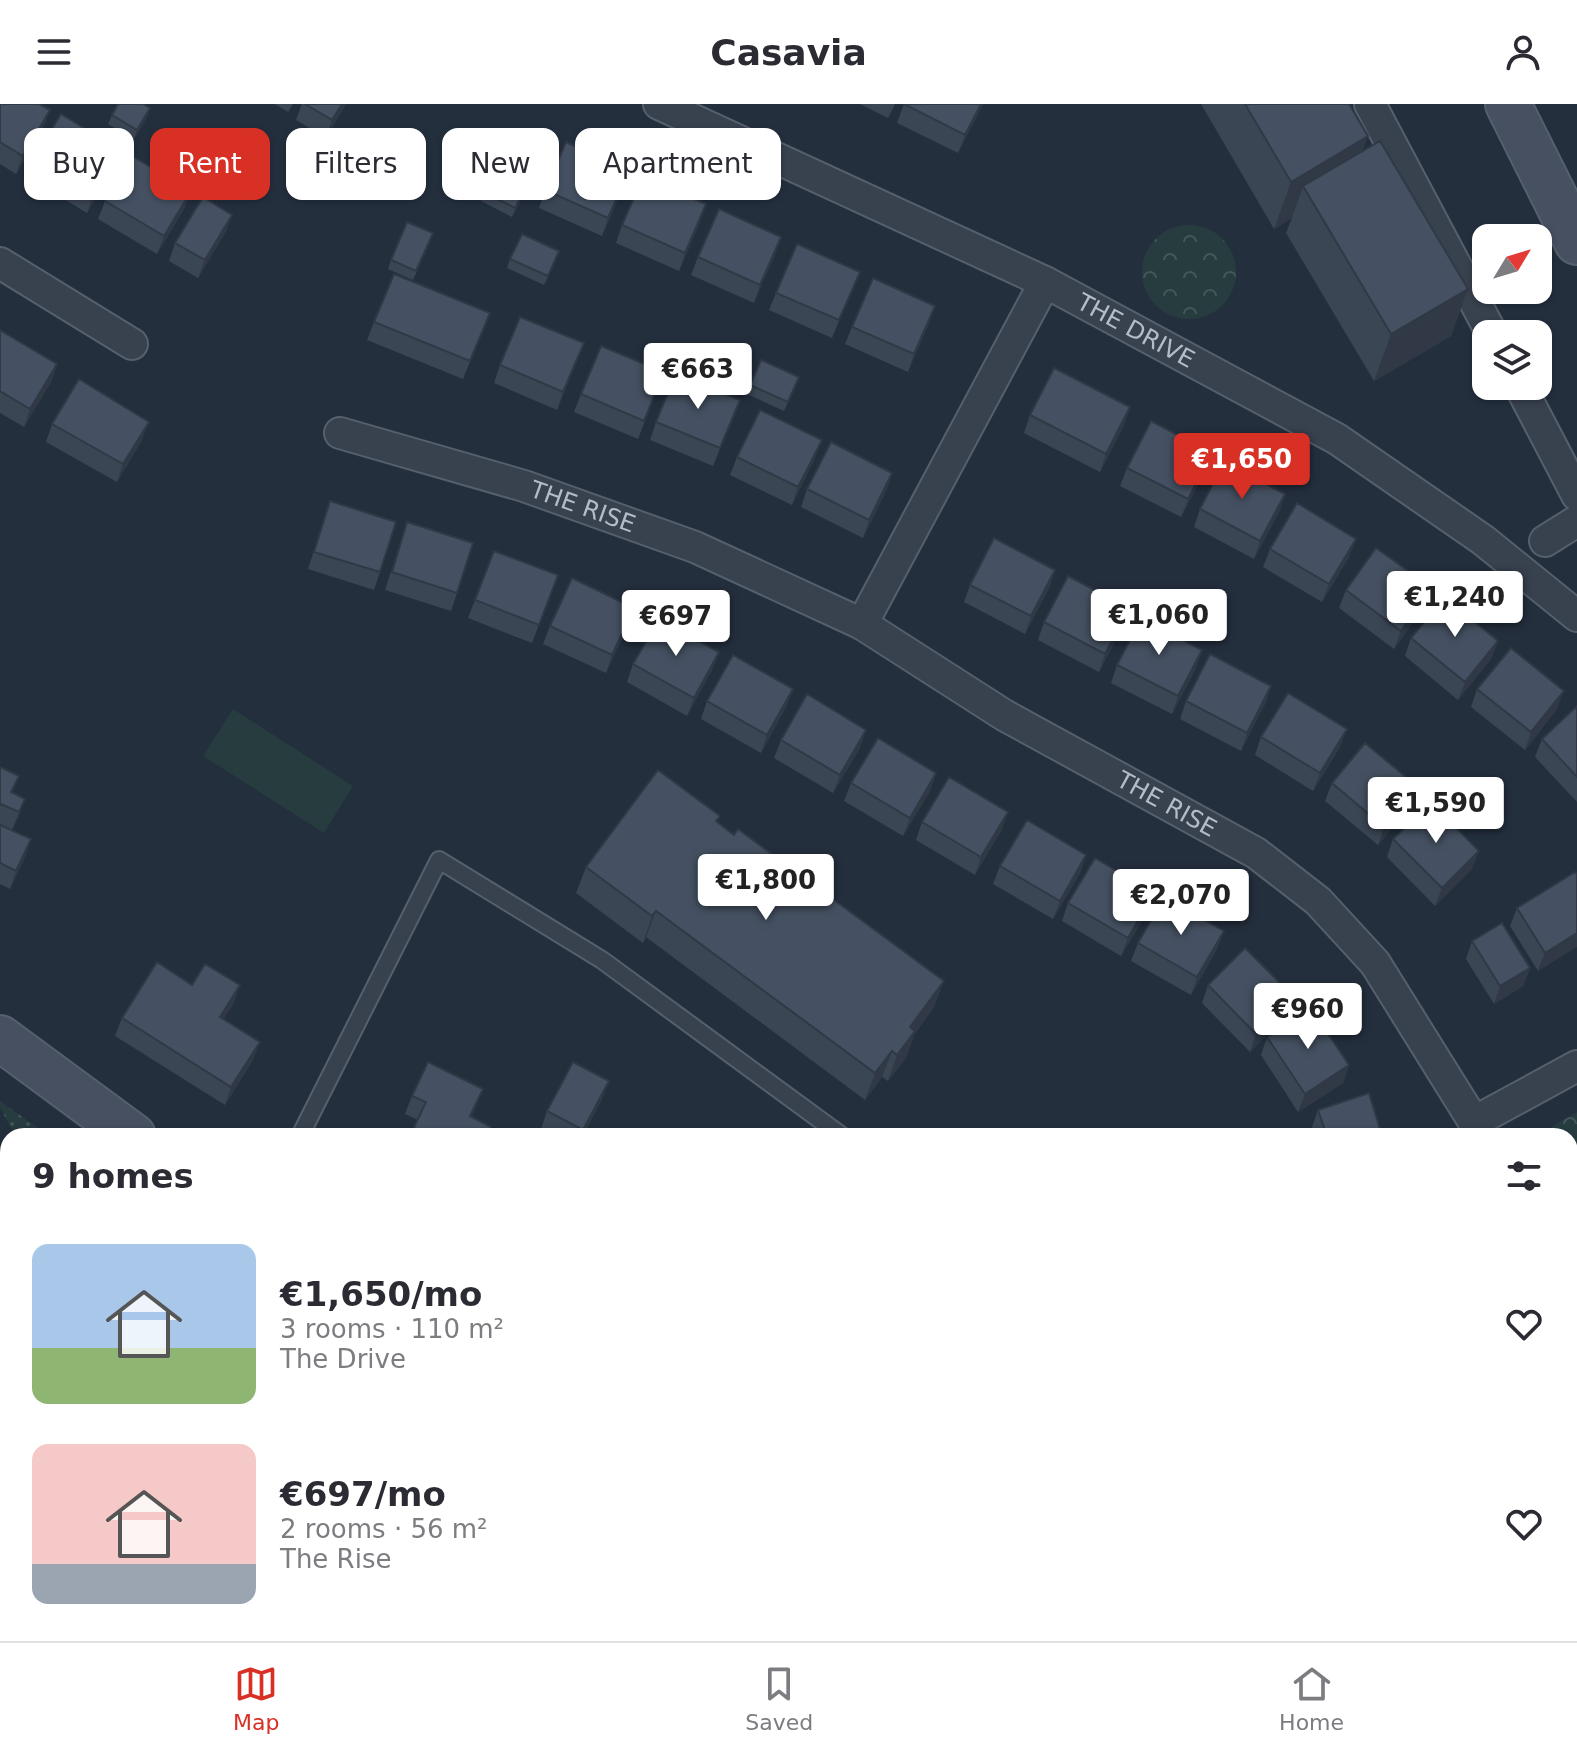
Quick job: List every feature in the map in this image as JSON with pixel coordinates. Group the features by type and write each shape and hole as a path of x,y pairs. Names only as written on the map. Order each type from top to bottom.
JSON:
{"main road":[{"path":"1508,104 1577,242"},
{"path":"0,1038 122,1128"}],"street":[{"name":"THE DRIVE","path":"659,104 1045,282 1337,439 1483,540 1577,616"},
{"path":"1370,104 1485,320"},
{"path":"0,263 132,344"},
{"path":"862,624 1045,282"},
{"path":"1527,400 1577,495"},
{"name":"THE RISE","path":"340,433 524,486 695,547 862,624 1004,715 1256,853 1318,901 1375,963 1475,1128"},
{"path":"1545,541 1577,521"},
{"name":"THE RISE","path":"1478,1128 1577,1066"}],"lane":[{"path":"304,1128 439,860 602,960 831,1128"}],"green space":[{"path":"1180,225 1198,225 1223,238 1233,254 1236,272 1233,290 1223,306 1198,319 1180,319 1155,306 1142,281 1142,263 1155,238"},
{"path":"233,709 353,786 324,833 203,756"},
{"path":"0,1101 38,1128 11,1128"},
{"path":"1577,1112 1577,1128 1550,1128"}],"building":[{"path":"0,104 39,104 50,110 39,128 24,128 23,156 0,142"},
{"path":"118,104 143,104 150,108 137,130 112,115"},
{"path":"305,104 342,104 332,120"},
{"path":"904,104 981,104 965,135"},
{"path":"1245,104 1349,104 1368,136 1291,182"},
{"path":"61,114 84,128 53,128"},
{"path":"1380,141 1468,289 1391,334 1303,186"},
{"path":"566,142 575,146 575,200 616,200 608,218 559,196 559,158"},
{"path":"134,157 150,167 150,200 186,200 164,236 105,201 134,200"},
{"path":"201,200 208,200 232,215 205,260 175,243"},
{"path":"500,200 519,200 515,208"},
{"path":"633,200 697,200 706,204 685,253 622,225"},
{"path":"719,209 781,237 760,285 698,257"},
{"path":"407,222 433,233 416,271 391,260"},
{"path":"522,234 559,251 548,276 510,259"},
{"path":"797,244 860,272 839,320 776,293"},
{"path":"394,274 490,313 470,361 374,322"},
{"path":"873,278 935,306 914,354 852,327"},
{"path":"520,317 584,343 563,392 500,365"},
{"path":"0,330 57,364 30,409 0,391"},
{"path":"601,346 664,372 644,421 581,394"},
{"path":"761,360 799,377 788,402 750,385"},
{"path":"1054,368 1130,407 1106,454 1030,415"},
{"path":"676,373 740,400 720,448 656,422"},
{"path":"79,379 149,422 123,464 52,424"},
{"path":"760,410 822,440 798,487 737,457"},
{"path":"1151,421 1212,453 1188,499 1127,468"},
{"path":"831,442 892,473 869,520 807,489"},
{"path":"1224,462 1285,494 1260,541 1200,509"},
{"path":"330,501 396,522 380,572 314,552"},
{"path":"1297,503 1356,539 1329,584 1270,549"},
{"path":"407,522 473,543 457,593 392,572"},
{"path":"994,538 1055,570 1031,616 970,585"},
{"path":"1376,548 1432,588 1401,631 1346,590"},
{"path":"494,551 558,575 539,625 475,600"},
{"path":"1068,576 1129,608 1105,654 1044,622"},
{"path":"572,578 634,608 612,655 550,626"},
{"path":"1445,597 1498,641 1465,682 1411,638"},
{"path":"1141,618 1202,650 1178,696 1117,665"},
{"path":"659,619 719,652 694,698 633,664"},
{"path":"1511,648 1564,691 1531,732 1477,689"},
{"path":"1210,654 1271,686 1247,733 1186,701"},
{"path":"733,655 793,689 767,735 707,701"},
{"path":"1288,693 1347,729 1320,773 1261,737"},
{"path":"807,694 866,730 840,775 781,740"},
{"path":"1577,706 1577,777 1542,739"},
{"path":"878,738 936,773 910,818 851,783"},
{"path":"1365,743 1418,787 1384,827 1332,783"},
{"path":"0,767 19,776 11,792 25,799 19,812 0,805"},
{"path":"658,770 720,816 716,821 734,835 738,829 944,981 910,1027 915,1031 897,1055 892,1051 875,1073 656,911 652,916 586,867"},
{"path":"949,777 1008,812 981,857 922,822"},
{"path":"1431,802 1479,851 1442,888 1393,839"},
{"path":"1027,820 1086,855 1060,901 1000,866"},
{"path":"0,825 31,839 16,871 0,863"},
{"path":"1095,858 1154,893 1128,938 1068,903"},
{"path":"1575,872 1577,933 1545,953 1517,908"},
{"path":"1164,897 1224,931 1197,977 1138,943"},
{"path":"1502,923 1530,968 1500,986 1472,941"},
{"path":"1245,948 1294,997 1256,1034 1208,985"},
{"path":"157,962 192,985 205,964 240,985 220,1017 260,1042 231,1087 122,1018"},
{"path":"1311,1008 1349,1065 1305,1094 1267,1037"},
{"path":"428,1062 483,1089 470,1116 491,1127 414,1128 426,1102 412,1096"},
{"path":"573,1062 609,1081 584,1128 547,1111"},
{"path":"1369,1093 1380,1128 1324,1128 1318,1110"}]}
